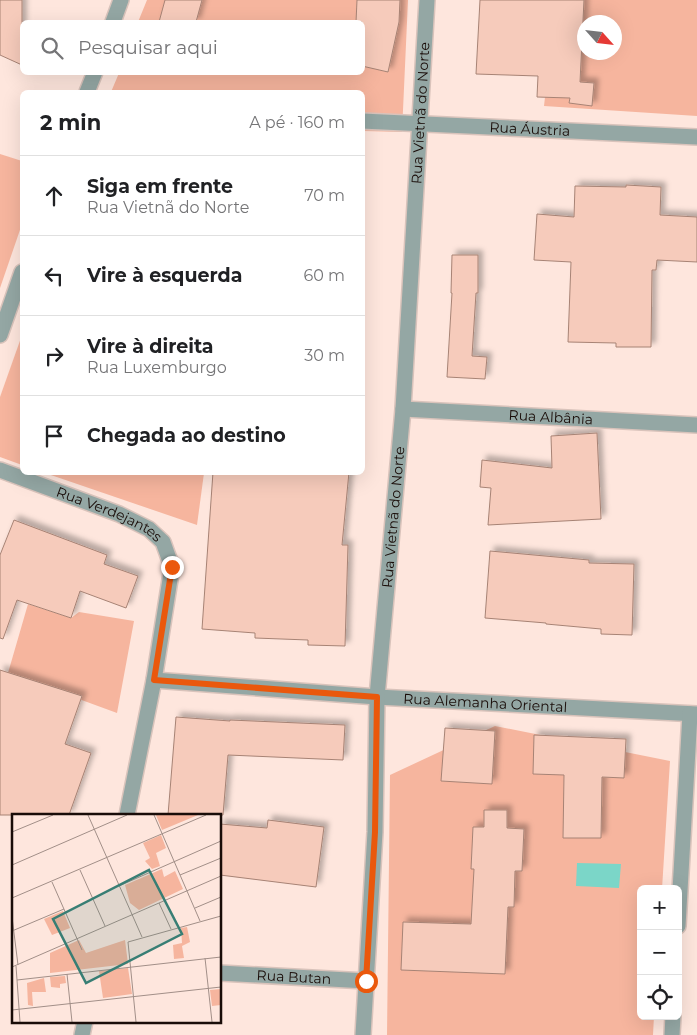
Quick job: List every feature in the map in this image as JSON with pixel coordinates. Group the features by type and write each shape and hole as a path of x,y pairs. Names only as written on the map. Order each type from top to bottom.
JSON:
{"street":[{"path":"114,20 121,0"},
{"name":"Rua Vietnã do Norte","path":"363,1035 375,832 377,697 403,409 427,0"},
{"path":"88,90 94,75"},
{"name":"Rua Áustria","path":"365,121 697,137"},
{"path":"0,335 20,278"},
{"name":"Rua Albânia","path":"403,409 697,426"},
{"name":"Rua Verdejantes","path":"0,470 119,514 149,529 163,542 172,567 154,680"},
{"path":"126,814 154,680"},
{"name":"Rua Alemanha Oriental","path":"154,680 377,697 693,714"},
{"path":"681,885 693,714"},
{"name":"Rua Butan","path":"221,973 366,981"},
{"path":"672,1035 673,1020"},
{"path":"82,1035 85,1022"}],"shaded area":[{"path":"147,0 408,0 402,132 365,131 365,90 112,90 118,75 365,75 365,20 139,20"},
{"path":"556,0 697,0 697,116 544,106"},
{"path":"0,154 20,160 20,230 0,288"},
{"path":"20,341 20,464 0,457 0,397"},
{"path":"51,475 204,475 197,525"},
{"path":"28,604 71,618 79,612 134,621 117,713 8,673"},
{"path":"495,726 670,761 662,885 637,885 637,1020 654,1020 653,1035 387,1035 390,775"}],"water":[{"path":"577,863 621,864 619,888 576,886"}],"building":[{"path":"0,0 22,0 20,64 0,55"},
{"path":"165,0 202,0 197,20 160,20"},
{"path":"357,0 400,0 399,22 388,72 365,67 365,20 356,20"},
{"path":"480,0 584,0 583,15 577,15 577,60 581,60 580,82 594,83 592,106 569,103 570,98 537,97 538,76 476,74"},
{"path":"626,185 661,187 660,215 697,217 697,262 657,260 656,270 652,270 651,347 616,347 616,343 568,342 571,262 534,260 537,214 574,217 575,186 626,187"},
{"path":"452,255 478,255 478,293 476,293 472,356 487,357 485,379 447,377 452,293"},
{"path":"597,433 601,519 488,525 491,488 480,487 482,460 552,468 551,436"},
{"path":"213,475 349,475 342,545 348,545 345,646 308,645 308,640 255,638 255,633 202,629"},
{"path":"14,520 107,555 104,564 138,576 126,608 80,591 71,618 17,600 3,639 0,638 0,555"},
{"path":"490,551 589,560 589,563 634,564 632,635 601,634 601,629 485,618"},
{"path":"0,670 82,696 65,744 91,753 69,814 0,815"},
{"path":"176,717 345,725 343,760 228,755 223,815 168,814"},
{"path":"445,728 495,731 492,784 441,781"},
{"path":"534,735 626,739 624,778 602,777 601,838 563,838 564,775 533,774"},
{"path":"484,810 507,810 507,828 524,829 522,871 515,871 514,907 508,907 505,974 401,970 403,922 471,924 474,869 471,869 473,827 484,827"},
{"path":"268,820 324,827 316,887 221,875 221,824 267,828"}],"route":[{"path":"172,567 154,680 377,697 375,832 366,981"}]}
